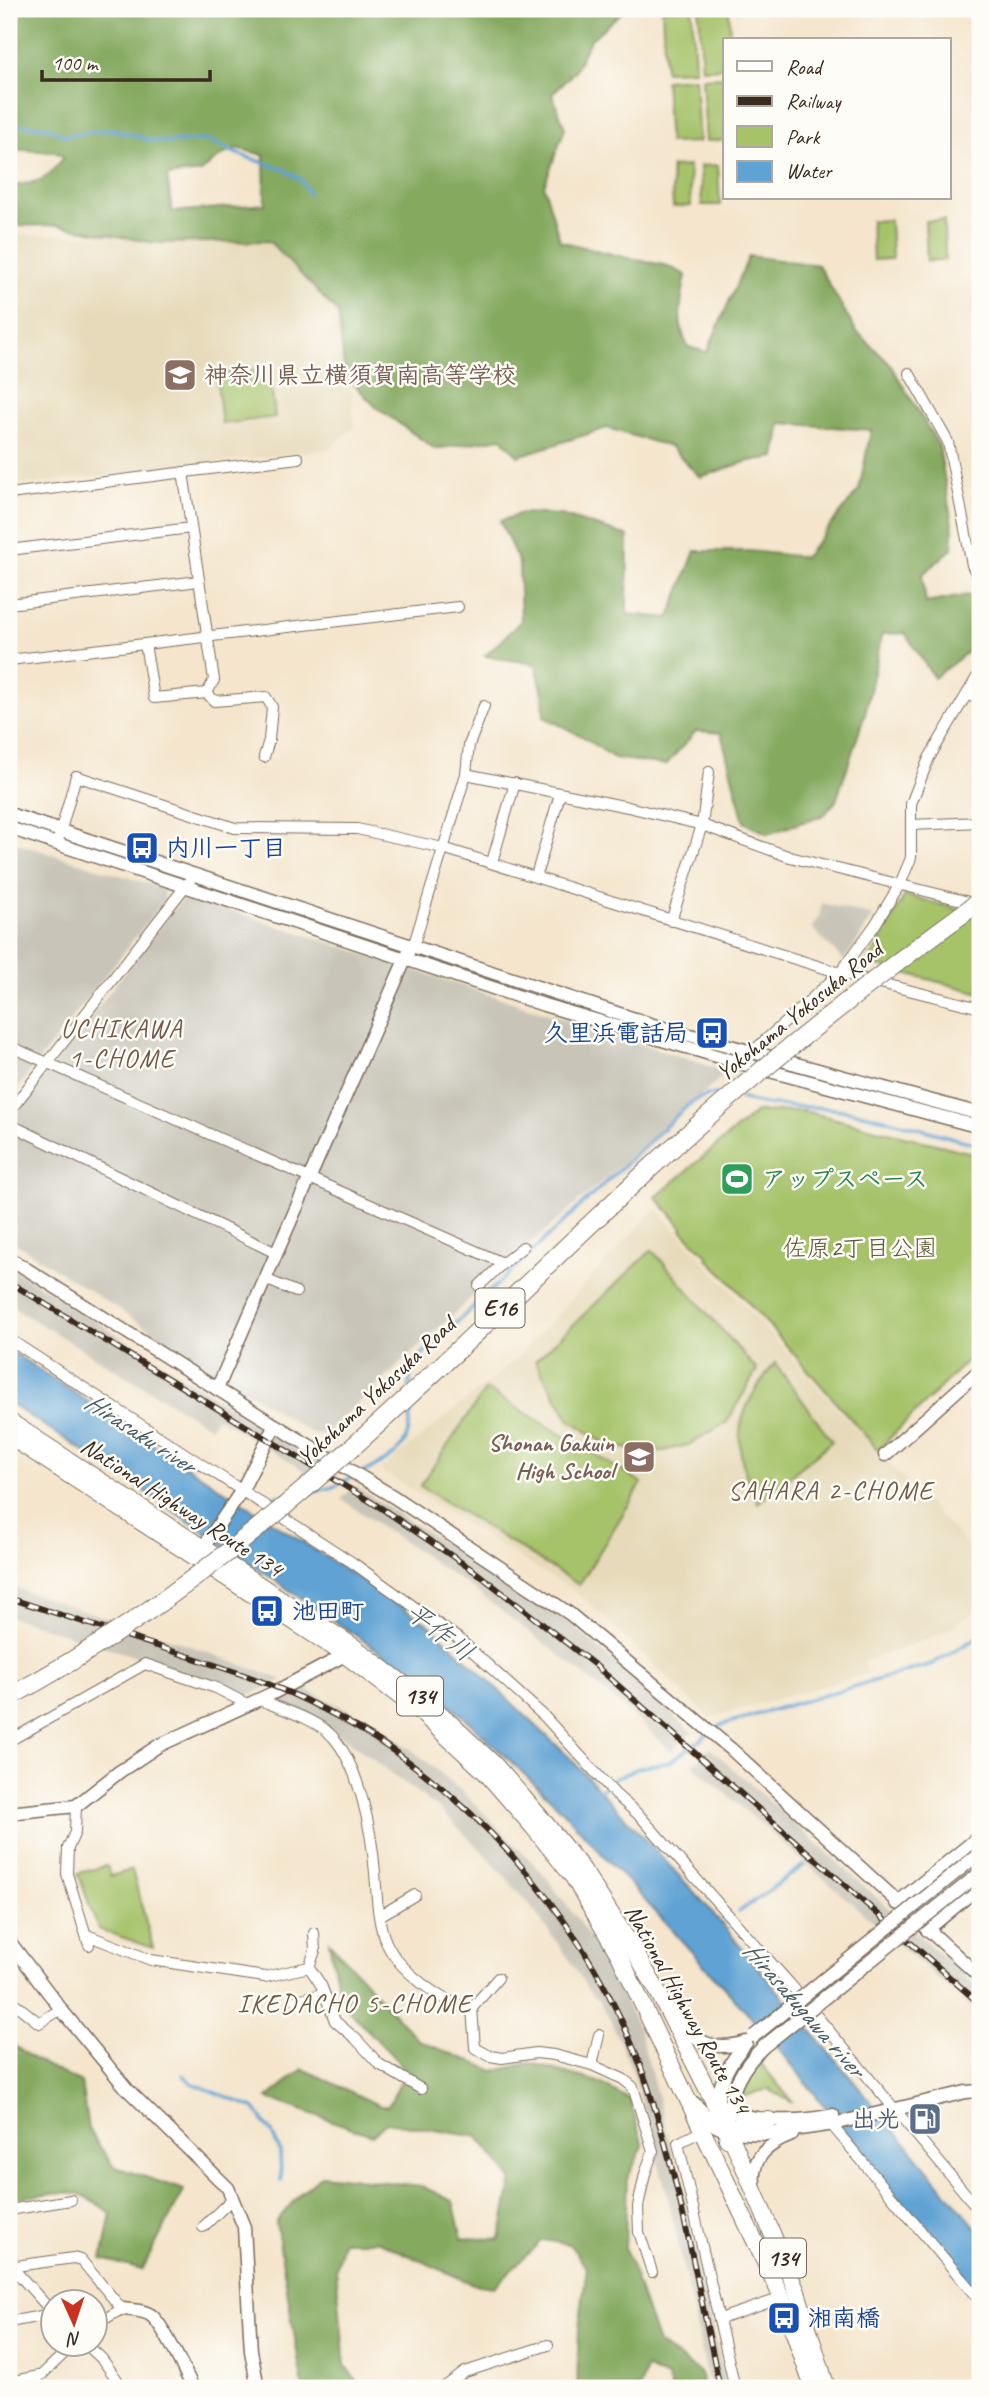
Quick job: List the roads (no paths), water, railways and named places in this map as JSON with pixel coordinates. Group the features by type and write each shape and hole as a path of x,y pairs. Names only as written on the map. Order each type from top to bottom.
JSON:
{"highway":[{"name":"Yokohama Yokosuka Road","path":"9,1689 87,1644 154,1599 256,1521 358,1432 699,1114 855,985 978,900"},
{"name":"Yokohama Yokosuka Road","path":"9,1697 134,1622 252,1535 323,1475 706,1118 801,1038 978,900"},
{"name":"National Highway Route 134","path":"9,1421 428,1702 495,1765 583,1870 657,1990 718,2103 716,2130 761,2251 782,2298 813,2388"},
{"name":"National Highway Route 134","path":"9,1436 203,1549"},
{"name":"National Highway Route 134","path":"349,1650 486,1773 573,1877 619,1955 679,2083 716,2130 754,2189 797,2292 827,2388"},
{"path":"761,2251 749,2199 727,2148 716,2130 769,2120"}],"street":[{"path":"909,373 948,442 971,565 980,581"},
{"path":"9,494 298,458"},
{"path":"183,472 214,680 208,693"},
{"path":"9,518 10,549 191,528"},
{"path":"9,604 199,581"},
{"path":"9,660 458,607"},
{"path":"145,644 154,698 208,693"},
{"path":"749,1059 840,973 875,925 900,884 911,858 911,804 925,769 980,672"},
{"path":"208,693 214,701 266,697 272,707 269,740 264,757"},
{"path":"967,695 980,699"},
{"path":"217,1390 409,953 466,774 470,745 484,706"},
{"path":"671,921 702,825 709,772"},
{"path":"466,774 702,825 790,857 978,900"},
{"path":"59,838 76,776 235,828 357,829 443,848 840,973 980,1008"},
{"path":"492,862 516,783"},
{"path":"536,876 560,794"},
{"path":"9,814 59,838 184,886 409,953"},
{"path":"911,825 980,822"},
{"path":"9,828 59,838 194,876 409,953 544,1005 749,1059 980,1114"},
{"path":"9,1112 194,876"},
{"path":"9,1046 503,1263"},
{"path":"749,1059 980,1128"},
{"path":"9,1124 276,1253"},
{"path":"479,1286 523,1247"},
{"path":"9,1258 217,1390 394,1497 570,1614 731,1749 980,1977"},
{"path":"265,1279 296,1292"},
{"path":"9,1339 240,1493 264,1504 353,1563 459,1639 544,1716 615,1794 640,1816 790,1984 889,2106 980,2211"},
{"path":"885,1455 980,1370"},
{"path":"203,1549 240,1493 275,1425"},
{"path":"9,1813 76,1806 158,1746 252,1702 349,1650"},
{"path":"9,1741 145,1664 320,1726 332,1735 342,1750 360,1790 369,1829 386,1942 411,1973 435,1994 462,2007 472,2008"},
{"path":"76,1806 75,1832 68,1848 67,1874 88,1940 151,1959 265,1977 309,1966"},
{"path":"897,1903 980,1836"},
{"path":"718,2103 727,2071 750,2039 980,1853"},
{"path":"718,2103 763,2047 980,1873"},
{"path":"917,1886 946,1914"},
{"path":"927,1930 980,1886"},
{"path":"381,1915 415,1895"},
{"path":"309,1966 315,1951 314,1934"},
{"path":"9,1941 127,2089 228,2188 244,2227 251,2351 258,2388"},
{"path":"309,1966 321,1985 335,2021 379,2064 421,2089"},
{"path":"498,1978 472,2008 475,2049 502,2058 536,2053 554,2055 592,2065 623,2079 633,2087 653,2151 638,2206 639,2232 652,2272"},
{"path":"657,1990 693,2036 708,2046 733,2046 750,2039"},
{"path":"296,2000 323,1994"},
{"path":"9,1999 39,2024 61,2009"},
{"path":"592,2065 599,2035"},
{"path":"735,2388 678,2143 716,2130 766,2134 980,2083"},
{"path":"889,2106 980,2091"},
{"path":"718,2103 769,2120 829,2121"},
{"path":"754,2189 754,2168 760,2155 770,2145 829,2121"},
{"path":"829,2121 980,2301"},
{"path":"203,2227 233,2198"},
{"path":"9,2210 71,2200"},
{"path":"9,2249 10,2267 38,2298"},
{"path":"10,2267 73,2258 82,2260 122,2309"},
{"path":"720,2319 782,2298"},
{"path":"108,2317 122,2309 142,2311 153,2316 193,2388"},
{"path":"9,2322 38,2316"},
{"path":"443,2388 465,2372 548,2346"},
{"path":"28,2388 59,2358"},
{"path":"101,2358 122,2388"},
{"path":"9,2382 40,2376"}],"water":[{"path":"9,1350 431,1626 569,1757 706,1905 980,2232 980,2294 883,2180 776,2045 560,1808 433,1688 125,1478 9,1403"}],"waterway":[{"path":"9,124 47,127 66,136 111,129 150,140 209,140 235,153 285,170 300,179 309,193"},
{"path":"409,1386 412,1370 420,1357 688,1105 705,1096 725,1095"},
{"path":"740,1098 764,1104 860,1113 980,1145"},
{"path":"362,1473 385,1461 401,1448 409,1430 410,1404"},
{"path":"310,1493 333,1487 355,1476"},
{"path":"256,1517 274,1497 288,1494"},
{"path":"713,1731 721,1725 932,1664 980,1636"},
{"path":"598,1792 616,1778 638,1768 670,1762 707,1735"},
{"path":"739,1912 804,1865"},
{"path":"183,2075 192,2083 254,2108 272,2133 280,2151 281,2181"}],"railway":[{"path":"9,1282 381,1508 477,1573 596,1666 980,2004"},
{"path":"9,1598 272,1685 305,1700 362,1731 417,1768 467,1811 514,1858 556,1910 592,1965 623,2023 647,2084 679,2197 720,2388"}],"place":[{"name":"神奈川県立横須賀南高等学校","path":"180,375"},
{"name":"内川一丁目","path":"142,848"},
{"name":"久里浜電話局","path":"712,1033"},
{"name":"アップスペース","path":"737,1179"},
{"name":"Shonan Gakuin High School","path":"639,1457"},
{"name":"池田町","path":"267,1611"},
{"name":"出光","path":"925,2119"},
{"name":"湘南橋","path":"784,2318"}],"district":[{"name":"UCHIKAWA 1-CHOME","path":"122,1043"},
{"name":"SAHARA 2-CHOME","path":"831,1490"},
{"name":"IKEDACHO 5-CHOME","path":"355,2003"}],"park label":[{"name":"佐原2丁目公園","path":"860,1248"}],"water label":[{"name":"Hirasaku river","path":"140,1433"},
{"name":"平作川","path":"440,1632"},
{"name":"Hirasakugawa river","path":"804,2009"}]}
